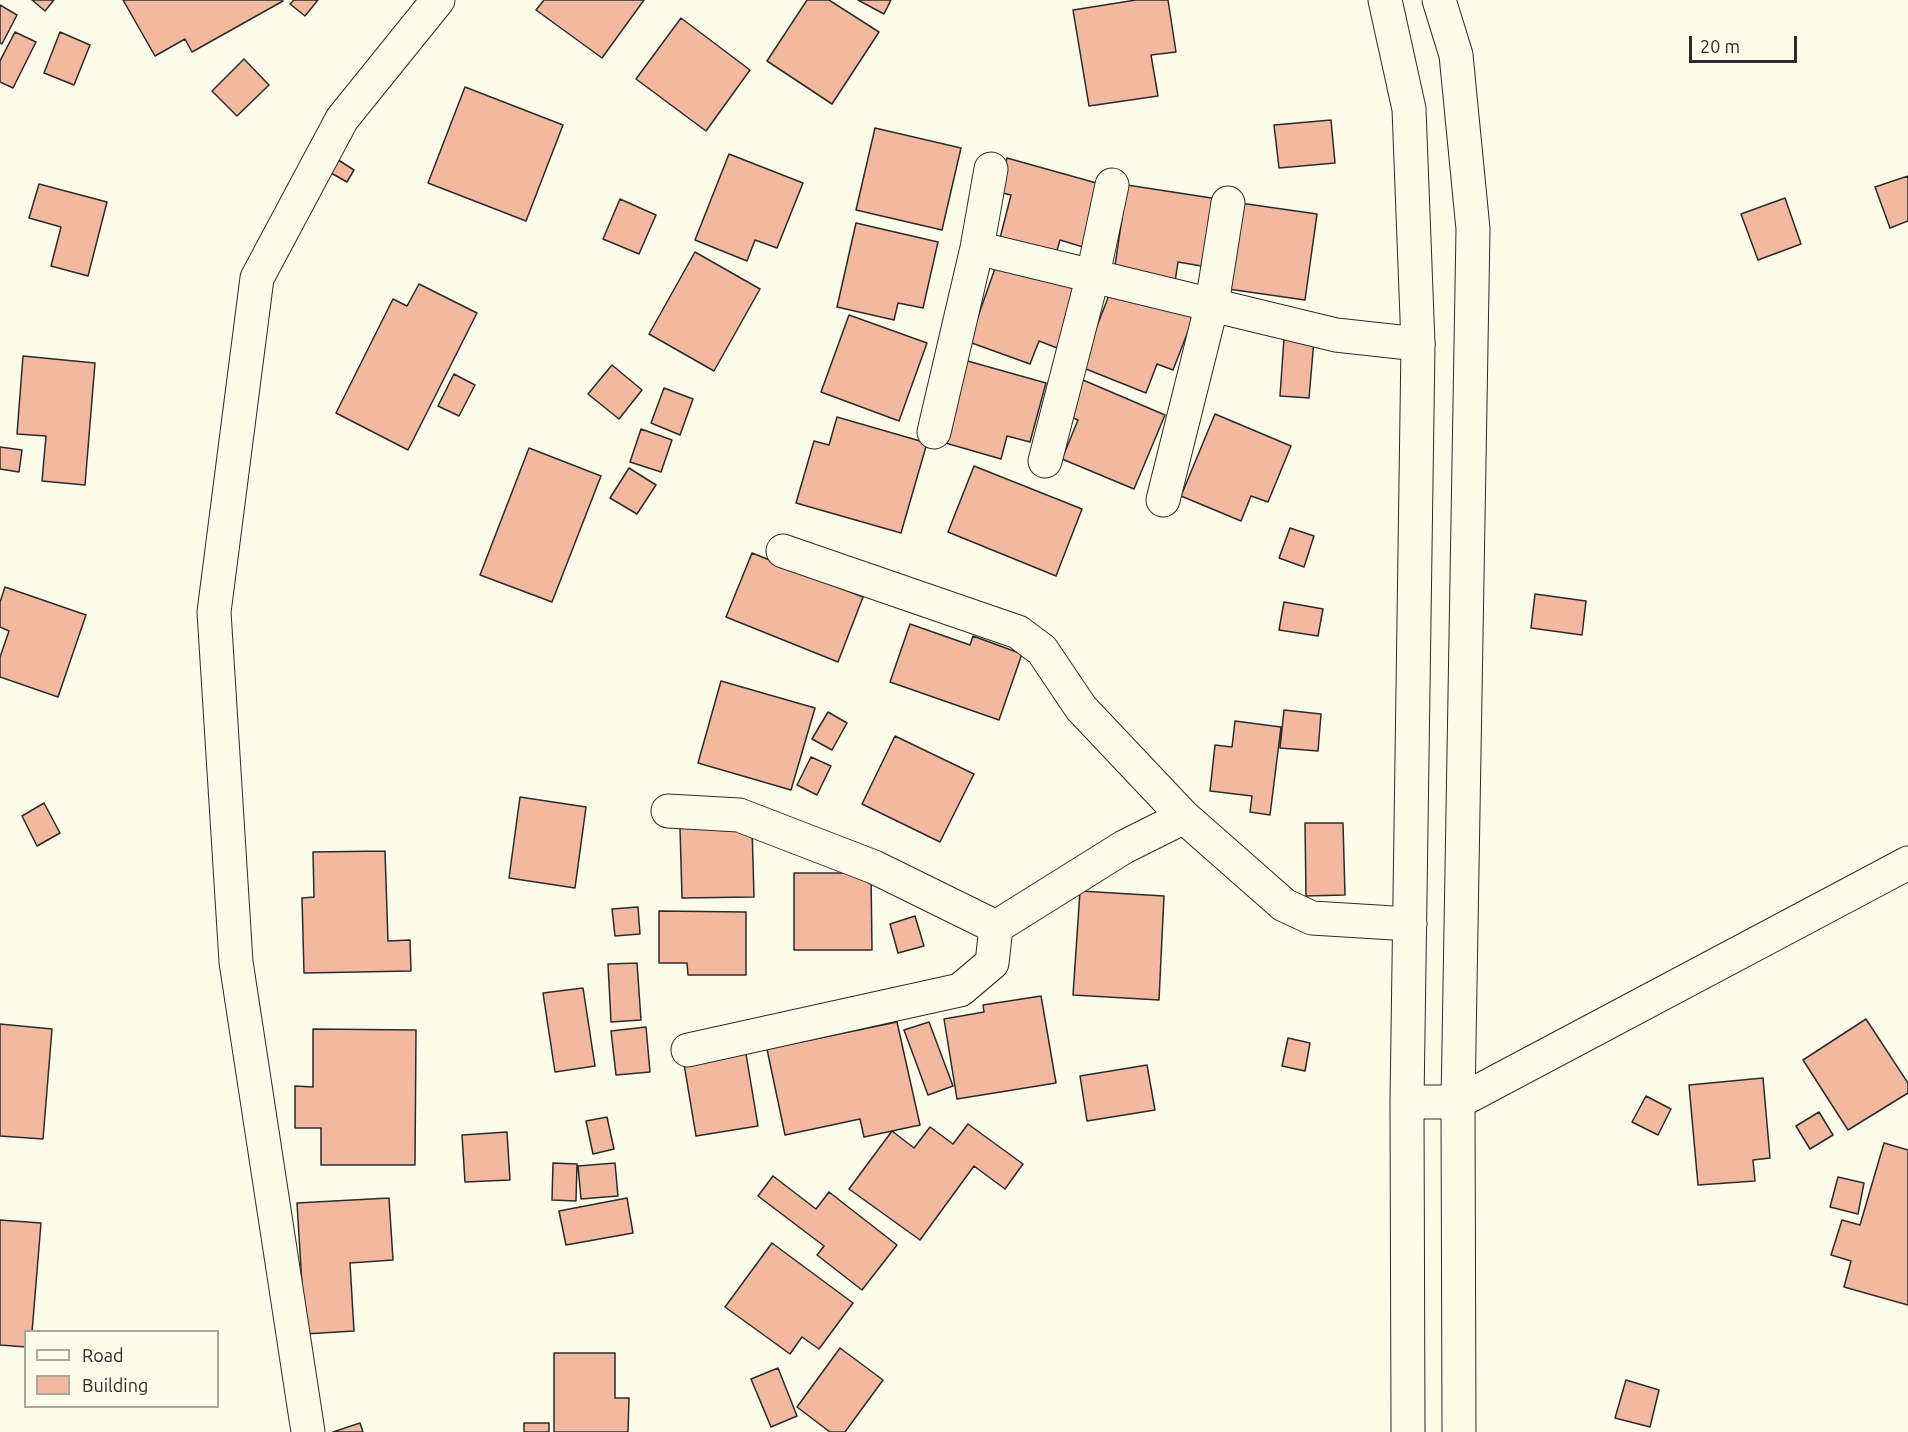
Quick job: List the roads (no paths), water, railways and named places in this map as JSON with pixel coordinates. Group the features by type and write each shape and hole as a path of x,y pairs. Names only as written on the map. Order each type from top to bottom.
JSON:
{"street":[{"path":"308,1432 236,962 214,612 257,278 342,119 438,0"},
{"path":"1385,0 1409,109 1418,344 1407,1102 1408,1432"},
{"path":"1439,0 1456,55 1473,229 1458,1102 1459,1432"},
{"path":"934,432 977,248 991,169"},
{"path":"1045,461 1093,275 1112,185"},
{"path":"1163,500 1212,304 1228,203"},
{"path":"977,248 1336,335 1418,344"},
{"path":"783,551 1018,632 1042,650 1081,708 1184,817 1284,905 1312,918 1410,924"},
{"path":"668,811 739,815 874,867 996,927"},
{"path":"996,927 1124,847 1184,817"},
{"path":"1407,1102 1458,1102 1908,863"},
{"path":"688,1050 960,990 992,963 996,927"}]}
